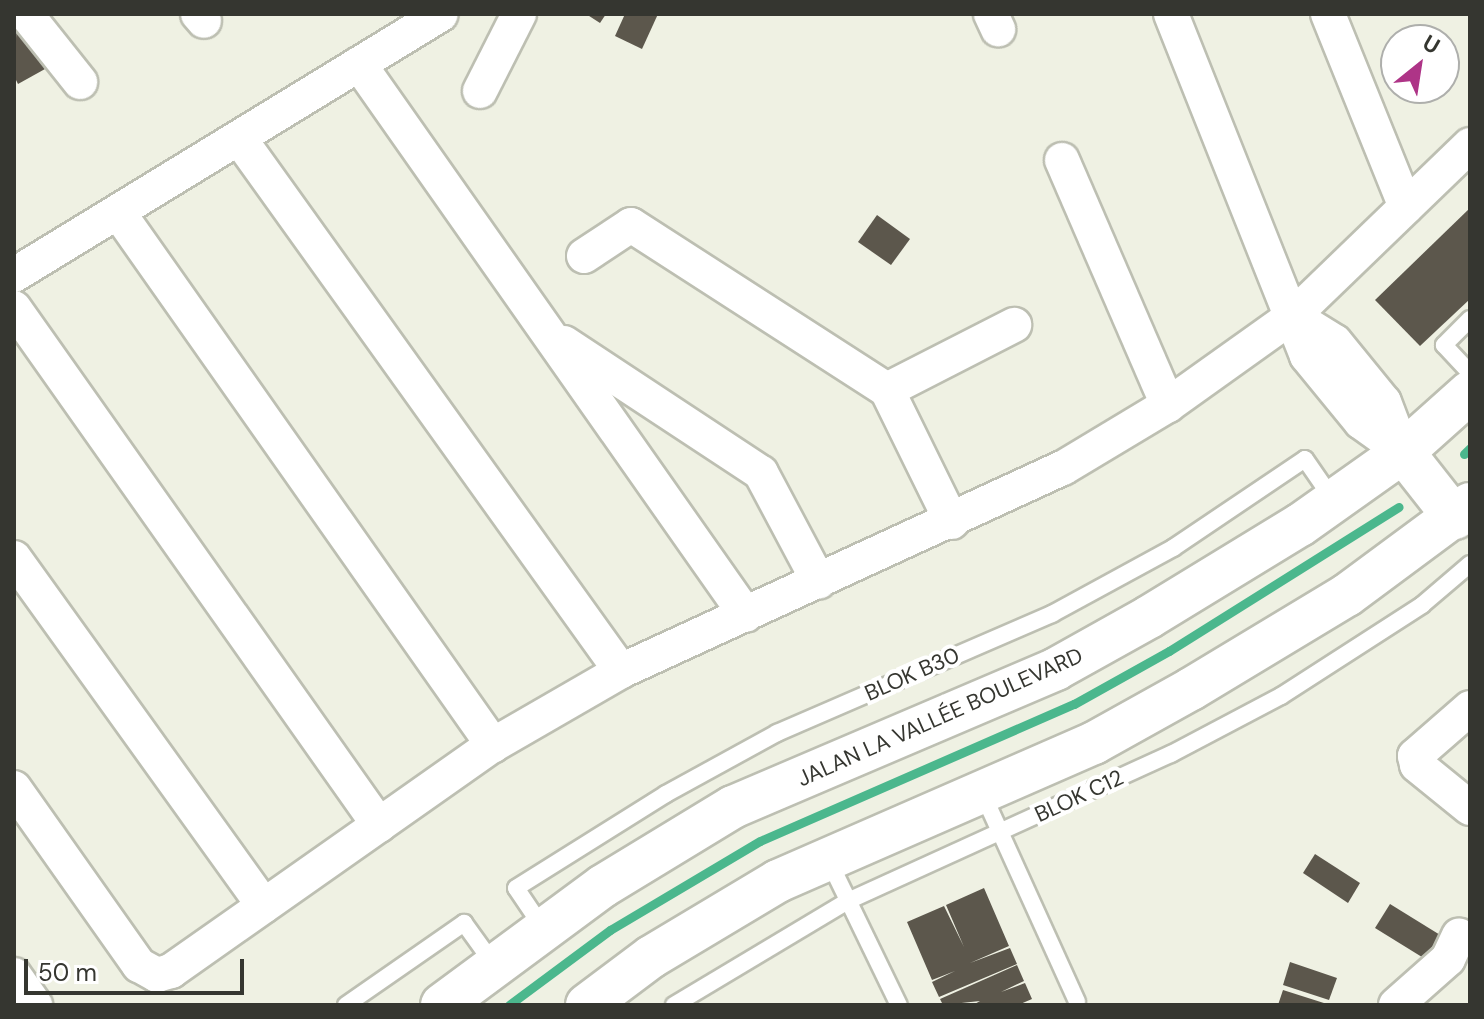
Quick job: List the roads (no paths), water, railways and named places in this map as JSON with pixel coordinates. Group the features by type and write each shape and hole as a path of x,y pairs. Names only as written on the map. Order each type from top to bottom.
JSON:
{"street":[{"path":"26,14 80,82"},
{"path":"14,275 441,14"},
{"path":"480,91 519,14"},
{"path":"587,1005 677,942 778,881 1094,743 1191,689 1347,595 1463,511 1403,452 1384,402 1335,342 1293,316 1171,14"},
{"path":"1328,14 1406,207"},
{"path":"359,64 746,615"},
{"path":"239,138 621,671"},
{"path":"14,788 139,965 157,975 264,906 493,745 621,671 952,522 1063,468 1168,405 1293,316 1470,145"},
{"path":"1062,160 1168,405"},
{"path":"118,212 493,745"},
{"path":"584,256 631,225 887,390 952,522"},
{"path":"14,308 379,825"},
{"path":"887,390 1014,325"},
{"path":"548,333 761,473 819,582"},
{"name":"JALAN LA VALLÉE BOULEVARD","path":"442,1005 603,886 733,807 1056,669 1334,501 1403,452 1470,392"},
{"path":"14,558 264,906"},
{"path":"1470,708 1418,748 1417,765 1470,808"},
{"path":"1396,1005 1448,959 1459,935"},
{"path":"14,975 35,1005"}],"lane":[{"path":"1470,319 1444,345 1470,373"},
{"name":"BLOK C12","path":"674,1005 848,901 1000,832 1281,696 1422,605 1470,564"},
{"path":"982,792 1077,1001"},
{"path":"828,859 899,1005"},
{"path":"346,1005 464,923 495,966"}],"waterway":[{"path":"1464,454 1470,448"},
{"path":"509,1005 610,930 760,841 1074,704 1169,651 1399,507"}]}
